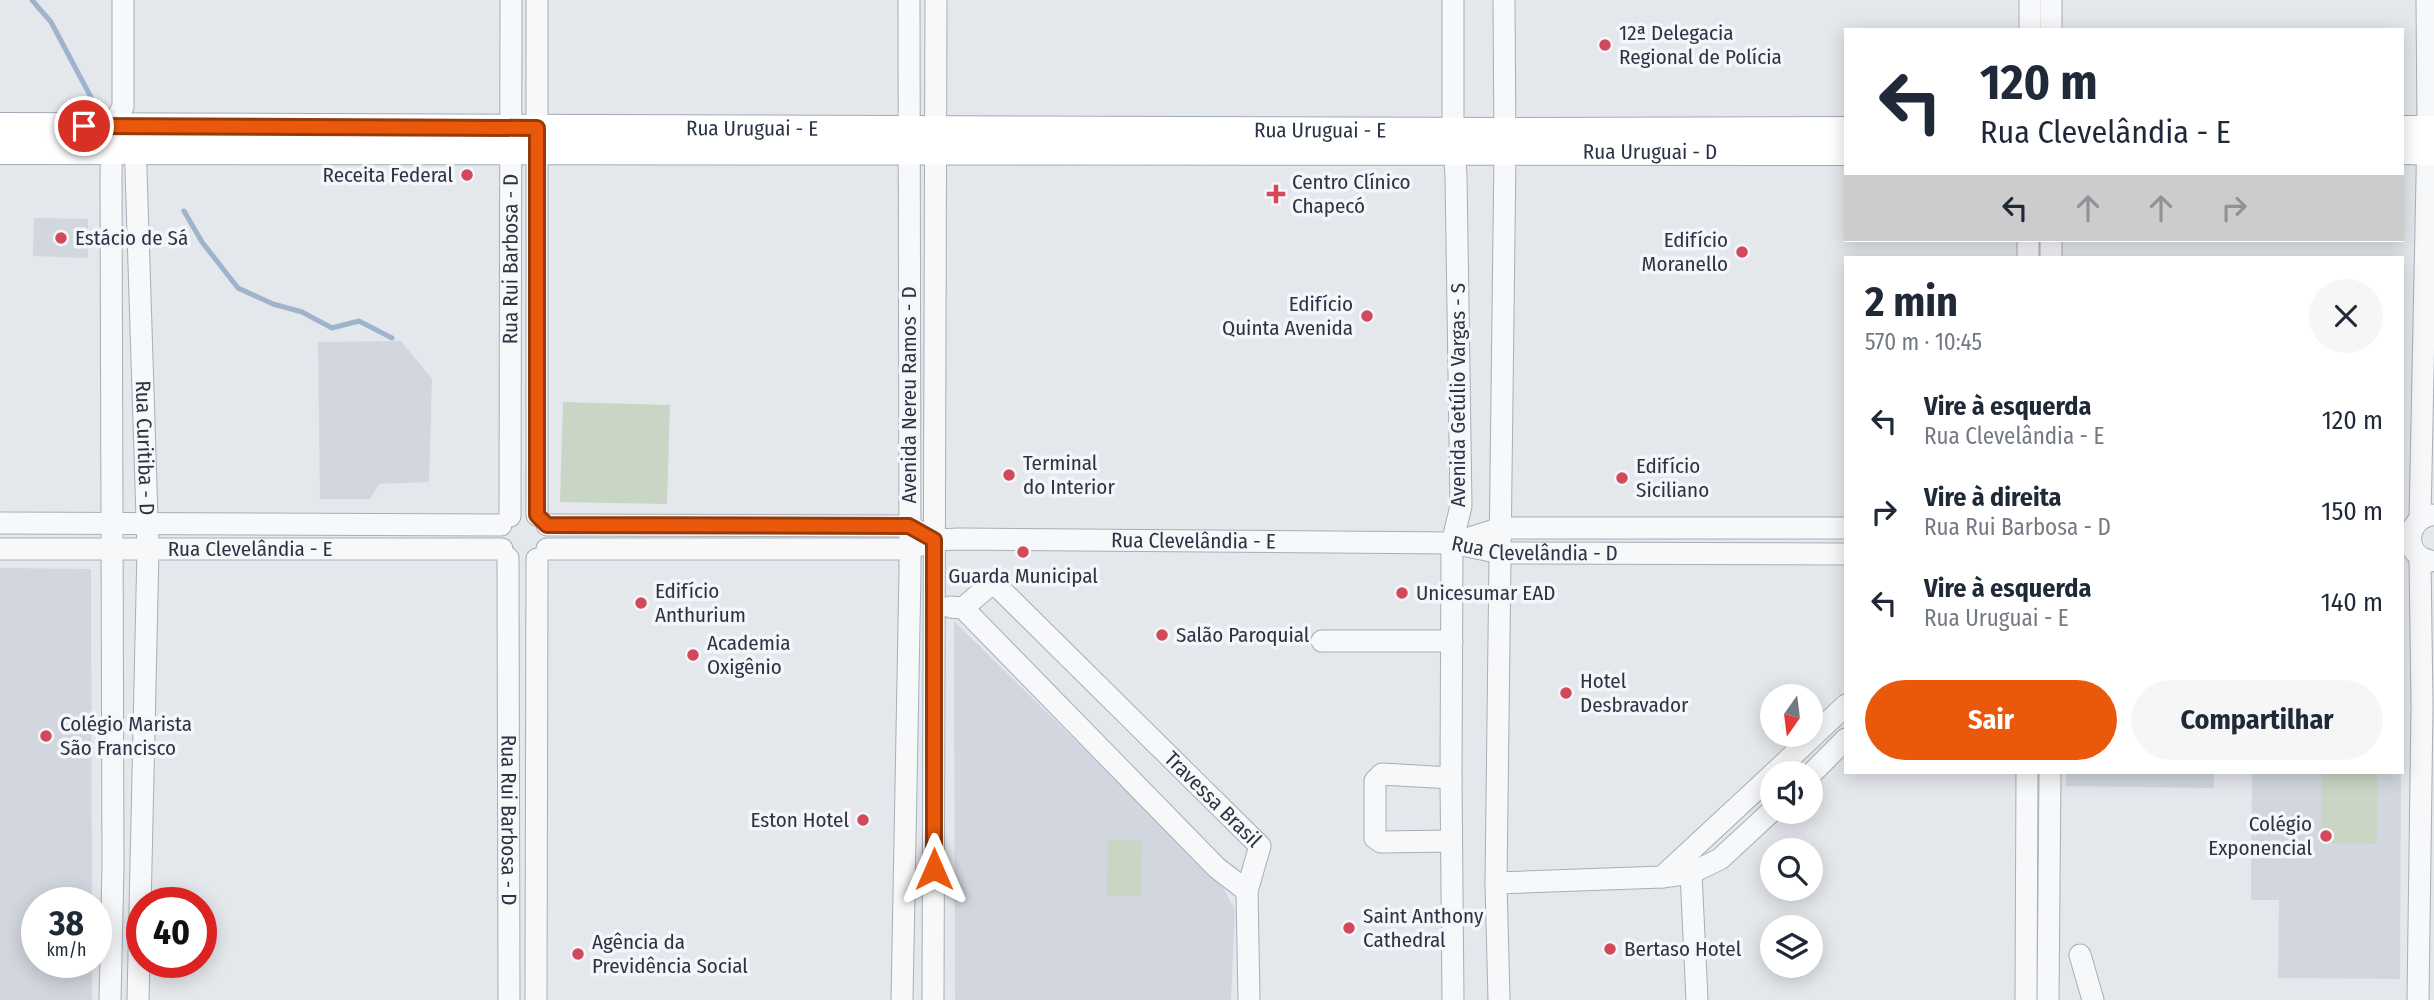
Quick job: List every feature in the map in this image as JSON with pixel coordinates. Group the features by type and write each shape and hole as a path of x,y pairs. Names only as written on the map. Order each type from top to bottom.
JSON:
{"main road":[{"name":"Rua Uruguai - E","path":"0,126 325,139 1505,142"},
{"name":"Rua Uruguai - D","path":"1505,142 1844,130"},
{"name":"Rua Uruguai - E","path":"0,151 123,132"},
{"name":"Rua Uruguai - D","path":"1505,142 1844,152"}],"street":[{"name":"Rua Curitiba - D","path":"110,1000 113,867 111,350 123,132 123,0"},
{"name":"Rua Rui Barbosa - D","path":"511,0 524,140 537,349 542,520"},
{"name":"Rua Rui Barbosa - D","path":"505,521 510,348 524,140 537,0"},
{"name":"Avenida Nereu Ramos - D","path":"902,1000 910,549 909,0"},
{"name":"Avenida Nereu Ramos - D","path":"933,1000 936,0"},
{"name":"Avenida Getúlio Vargas - S","path":"1453,0 1461,506 1452,543 1453,1000"},
{"name":"Avenida Getúlio Vargas - S","path":"1499,1000 1496,883 1505,142 1504,0"},
{"path":"2029,28 2030,0"},
{"path":"2051,0 2051,28"},
{"path":"2418,1000 2422,707 2418,556 2411,544 2417,522 2422,140 2427,0"},
{"name":"Rua Curitiba - D","path":"123,132 142,348 148,524 138,1000"},
{"path":"111,350 142,348"},
{"path":"510,348 537,349"},
{"path":"524,511 542,520 550,537 542,554 524,562 505,553 499,537 505,521 524,511"},
{"name":"Rua Clevelândia - E","path":"542,520 909,526 934,540"},
{"name":"Rua Clevelândia - E","path":"0,523 349,525 505,521"},
{"path":"349,525 350,549"},
{"name":"Rua Clevelândia - D","path":"1452,543 1501,528 1844,528"},
{"name":"Rua Clevelândia - E","path":"542,554 910,549 934,540 1452,543"},
{"name":"Rua Clevelândia - D","path":"1452,543 1501,553 1844,554"},
{"name":"Rua Clevelândia - E","path":"0,549 350,549 505,553"},
{"name":"Rua Rui Barbosa - D","path":"505,553 509,1000"},
{"name":"Rua Rui Barbosa - D","path":"536,1000 542,554"},
{"name":"Travessa Brasil","path":"990,585 997,586 1231,817 1260,846 1247,891 1217,867 963,608 990,585"},
{"path":"934,606 963,608"},
{"path":"1322,641 1452,641"},
{"path":"1787,761 1844,707"},
{"path":"1823,762 1844,741"},
{"path":"1451,778 1382,774 1375,781 1375,838 1381,842 1451,841"},
{"path":"2025,1000 2026,774"},
{"path":"2048,1000 2050,774"},
{"path":"1496,883 1662,877 1688,863 1760,788"},
{"path":"1688,863 1720,859 1760,822"},
{"path":"1688,863 1697,1000"},
{"path":"1247,891 1248,1000"},
{"path":"2080,955 2093,1000"}],"shaded area":[{"name":"Estácio de Sá","path":"34,218 88,219 88,258 33,256"},
{"path":"401,341 432,379 429,482 379,484 370,499 320,499 318,342"},
{"name":"Colégio Marista São Francisco","path":"0,568 91,569 92,887 21,887 21,978 92,978 92,1000 0,1000"},
{"path":"954,621 1221,884 1235,910 1231,1000 955,1000"},
{"name":"Colégio Exponencial","path":"2066,774 2214,774 2214,788 2066,786"},
{"name":"Colégio Exponencial","path":"2252,774 2401,774 2400,979 2278,978 2279,900 2251,900"}],"green space":[{"path":"563,402 670,405 667,504 560,502"},
{"path":"2321,774 2377,774 2377,844 2321,843"},
{"path":"1108,840 1142,841 1141,896 1107,895"}],"waterway":[{"path":"32,0 51,22 93,101"},
{"path":"184,211 202,242 238,288 273,304 302,312 332,328 359,321 392,338"}],"place":[{"name":"12ª Delegacia Regional de Polícia","path":"1605,45"},
{"name":"Receita Federal","path":"467,175"},
{"name":"Centro Clínico Chapecó","path":"1276,194"},
{"name":"Estácio de Sá","path":"61,238"},
{"name":"Edifício Moranello","path":"1742,252"},
{"name":"Edifício Quinta Avenida","path":"1367,316"},
{"name":"Terminal do Interior","path":"1009,475"},
{"name":"Edifício Siciliano","path":"1622,478"},
{"name":"Guarda Municipal","path":"1023,552"},
{"name":"Unicesumar EAD","path":"1402,593"},
{"name":"Edifício Anthurium","path":"641,603"},
{"name":"Salão Paroquial","path":"1162,635"},
{"name":"Academia Oxigênio","path":"693,655"},
{"name":"Hotel Desbravador","path":"1566,693"},
{"name":"Colégio Marista São Francisco","path":"46,736"},
{"name":"Eston Hotel","path":"863,820"},
{"name":"Colégio Exponencial","path":"2326,836"},
{"name":"Saint Anthony Cathedral","path":"1349,928"},
{"name":"Bertaso Hotel","path":"1610,949"},
{"name":"Agência da Previdência Social","path":"578,954"}],"route":[{"path":"84,126 537,128 537,515 547,525 909,526 934,540 934,869"}]}
